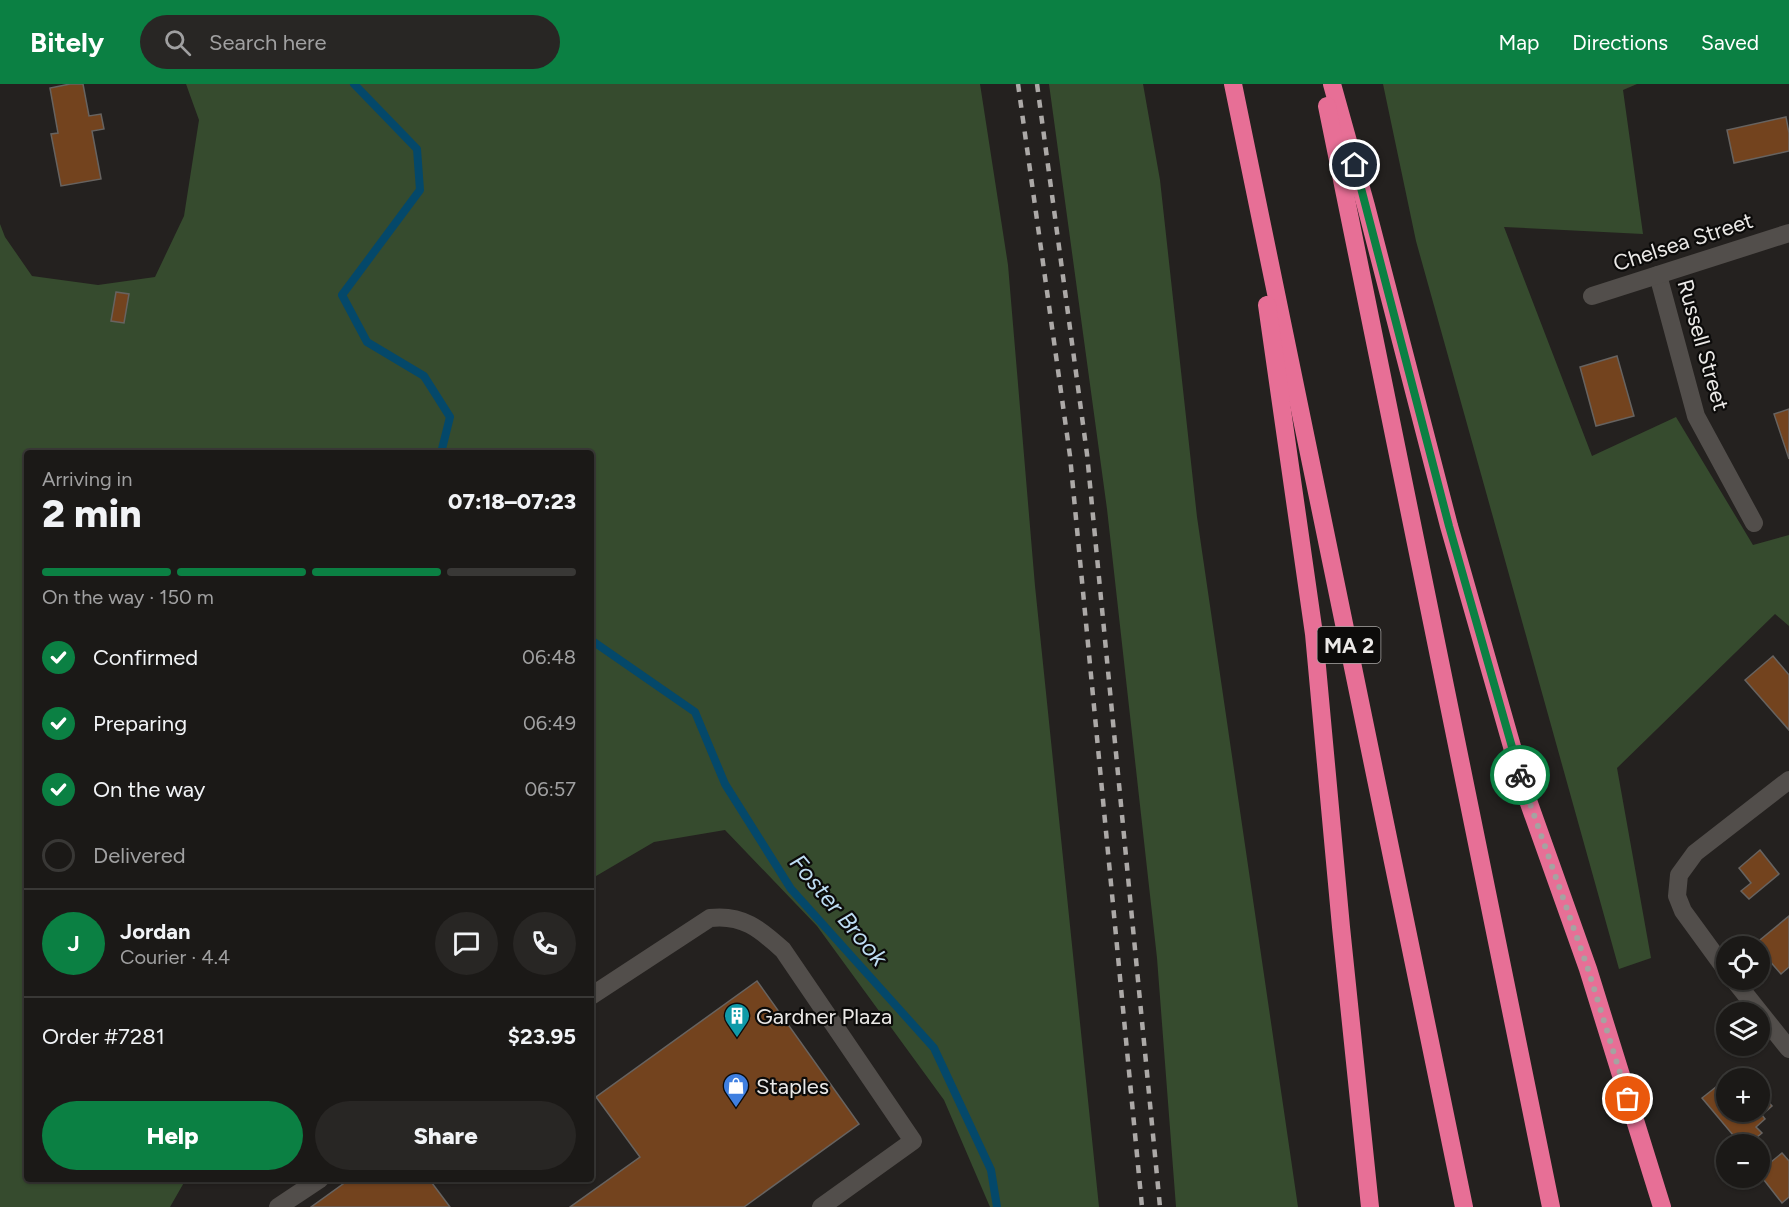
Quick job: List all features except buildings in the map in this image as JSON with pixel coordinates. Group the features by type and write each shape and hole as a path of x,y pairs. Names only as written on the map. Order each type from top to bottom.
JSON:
{"highway":[{"name":"MA 2","path":"1233,84 1464,1207"},
{"path":"1322,84 1551,1207"},
{"path":"1332,84 1449,526 1525,792 1588,969 1662,1207"},
{"path":"1243,131 1314,634 1370,1207"}],"street":[{"name":"Chelsea Street","path":"1592,296 1789,233"},
{"name":"Russell Street","path":"1658,275 1696,416 1754,524"},
{"path":"1716,957 1685,916 1678,902 1677,888 1682,869 1695,853 1789,780"},
{"path":"594,994 710,918 727,916 746,922 765,934 783,950 913,1141 821,1207"},
{"path":"1742,990 1789,1049"},
{"path":"278,1207 316,1182"}],"green space":[{"path":"186,84 980,84 1008,265 1035,586 1099,1207 990,1207 944,1100 817,926 725,830 654,842 594,877 594,450 24,450 24,1182 184,1182 170,1207 0,1207 0,224 5,237 32,276 98,285 155,277 184,216 199,120"},
{"path":"1049,84 1143,84 1160,180 1197,517 1298,1207 1176,1207 1157,958 1107,509"},
{"path":"1383,84 1637,84 1623,90 1643,234 1504,227 1592,456 1676,417 1753,545 1789,535 1789,626 1775,614 1617,768 1651,958 1619,969 1416,241"}],"waterway":[{"name":"Foster Brook","path":"354,84 417,149 420,190 342,295 367,342 424,376 450,417 442,450"},
{"name":"Foster Brook","path":"594,642 695,712 725,784 791,889 934,1048 991,1170 997,1207"}],"railway":[{"path":"1018,84 1070,456 1142,1207"},
{"path":"1037,84 1087,454 1160,1207"}],"way so far":[{"path":"1520,775 1588,969 1628,1099"}],"place":[{"name":"Gardner Plaza","path":"737,1039"},
{"name":"Staples","path":"736,1109"}],"route":[{"path":"1355,165 1449,526 1520,775"}]}
